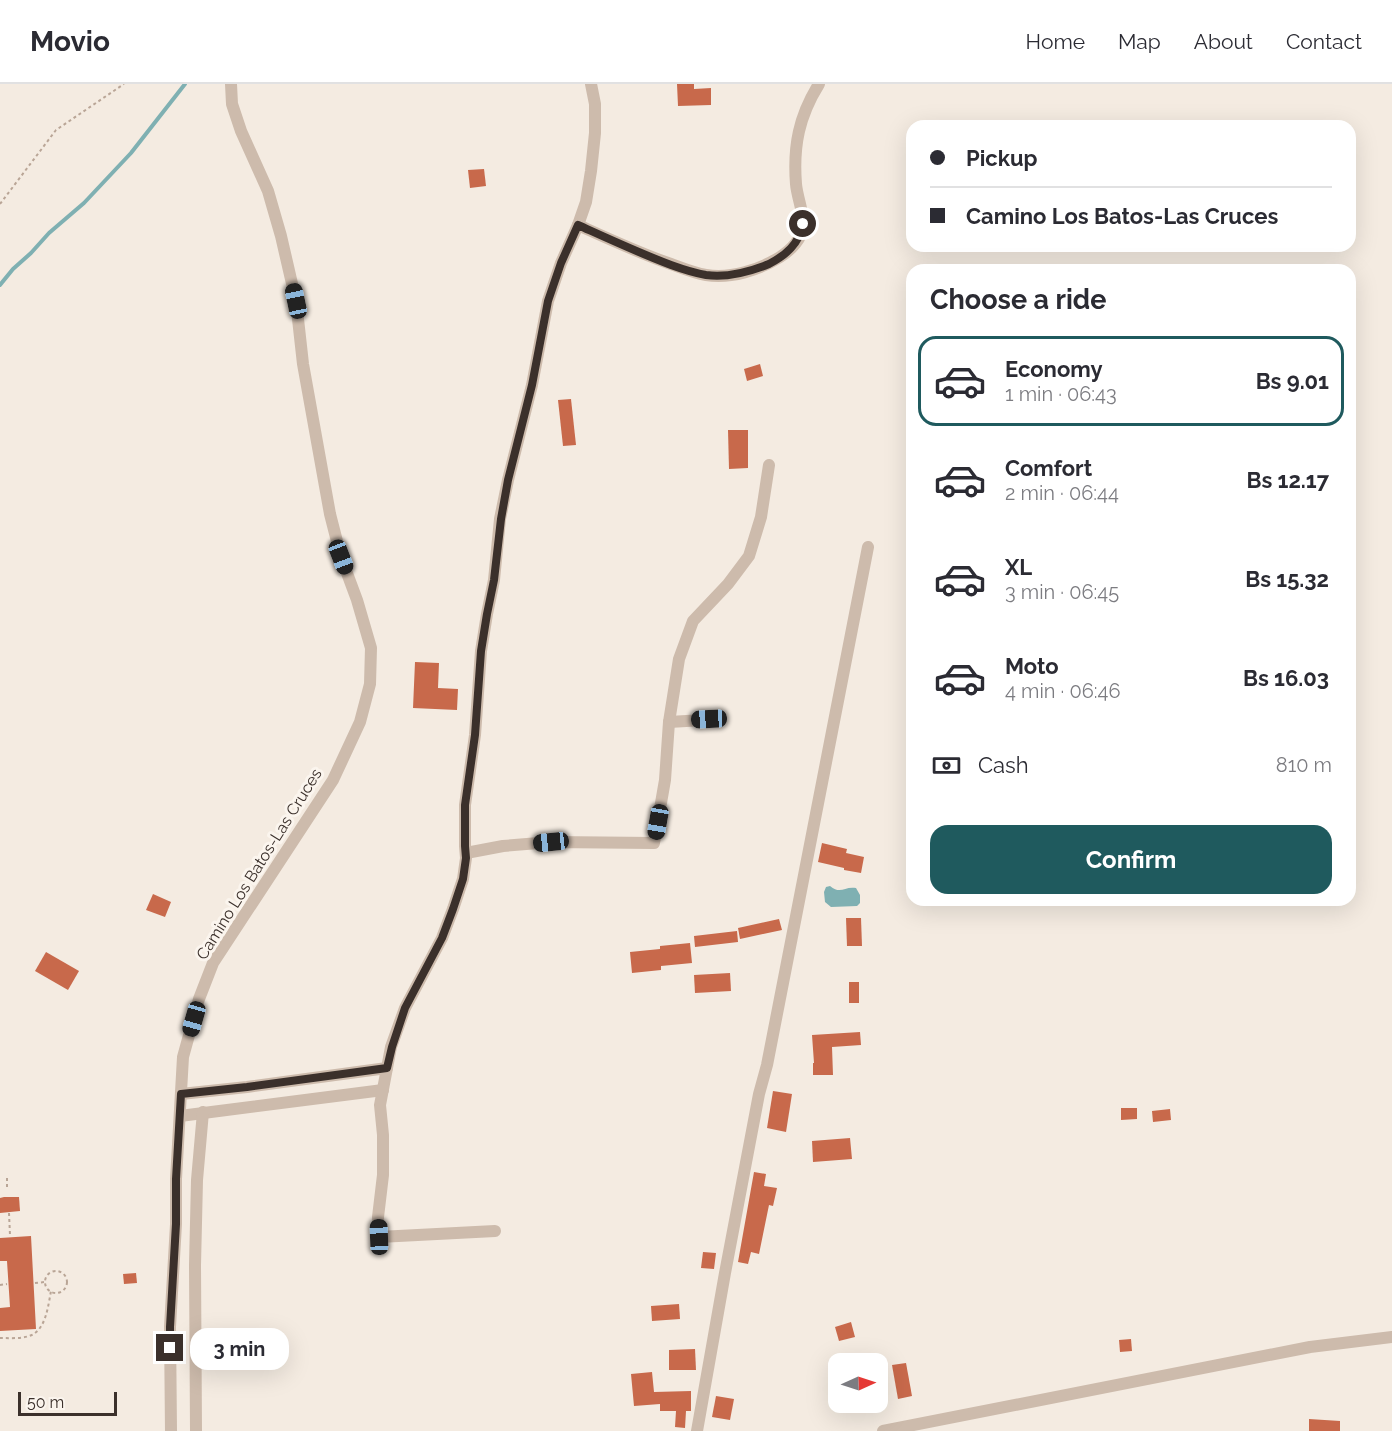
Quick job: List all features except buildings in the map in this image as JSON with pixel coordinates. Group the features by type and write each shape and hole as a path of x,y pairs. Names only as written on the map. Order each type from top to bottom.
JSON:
{"street":[{"name":"Camino Los Batos-Las Cruces","path":"171,1431 170,1327 176,1224 176,1179 183,1058 188,1038 213,963 333,780 360,722 370,684 371,648 341,557 330,514 303,364 296,301 281,236 267,191 232,104 231,84"},
{"path":"495,1231 379,1237 378,1217 383,1175 380,1105 392,1047 405,1008 442,938 463,879 466,858 465,805 475,735 481,651 494,580 501,519 508,480 532,385 548,301 586,202 595,133 595,104 591,84"},
{"path":"578,225 648,256 707,275 750,272 772,262 787,253 801,236 803,224 796,185 795,155 798,131 808,102 819,84"},
{"path":"466,853 503,846 551,842 654,843 665,780 669,722 679,659 693,621 728,584 749,556 761,517 769,465"},
{"path":"697,1431 756,1105 767,1065 868,547"},
{"path":"669,722 721,719"},
{"path":"181,1094 387,1068"},
{"path":"180,1116 383,1090"},
{"path":"196,1431 196,1211 203,1112"},
{"path":"176,1224 196,1211"},
{"path":"883,1431 1310,1347 1392,1337"}],"path":[{"path":"0,204 56,130 124,84"},
{"path":"7,1178 7,1188"},
{"path":"9,1213 10,1235"},
{"path":"53,1271 65,1276 67,1283 64,1289 58,1292 48,1289 45,1282 47,1276 53,1271"},
{"path":"35,1283 45,1282"},
{"path":"0,1285 6,1284"},
{"path":"0,1338 27,1337 34,1334 40,1328 45,1316 51,1291"}],"water":[{"path":"830,886 840,890 856,888 860,895 860,903 857,906 831,907 825,902 824,892 826,887"}],"waterway":[{"path":"0,285 13,269 49,233 84,203 131,153 185,84"}],"route":[{"path":"170,1348 181,1094 387,1068 405,1008 442,938 453,909 463,879 466,858 465,805 475,735 481,651 498,556 504,500 532,385 548,301 561,263 578,225 686,270 707,275 730,275 750,272 787,253 801,236 803,224"}]}
